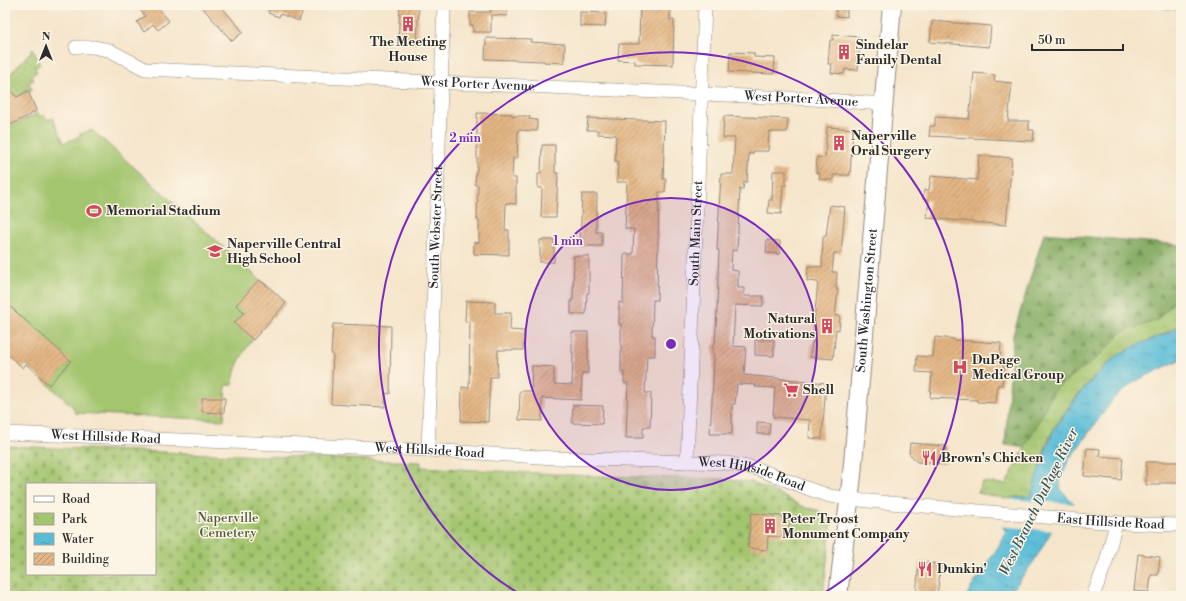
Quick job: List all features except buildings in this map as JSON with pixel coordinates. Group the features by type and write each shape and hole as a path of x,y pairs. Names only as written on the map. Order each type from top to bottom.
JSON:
{"main road":[{"name":"South Washington Street","path":"838,596 849,498 892,5"}],"street":[{"name":"South Webster Street","path":"428,450 444,5"},
{"name":"South Main Street","path":"687,462 705,5"},
{"name":"West Porter Avenue","path":"76,47 93,47 109,50 145,69 701,94 884,104"},
{"name":"West Hillside Road","path":"5,433 428,450 556,458 726,464 758,469 830,496 849,498"},
{"name":"East Hillside Road","path":"849,498 1090,521 1181,524"},
{"path":"1093,596 1106,562 1116,523"}],"green space":[{"path":"1166,5 1181,5 1181,62 1178,50 1178,9 1166,9"},
{"path":"33,49 40,65 35,67 37,72 32,75 34,80 29,82 32,90 17,97 5,86 5,80"},
{"name":"Memorial Stadium","path":"38,113 40,117 44,115 47,120 53,118 64,143 80,136 80,134 92,130 286,303 252,340 239,362 233,385 226,385 224,420 75,413 73,407 5,345 5,129"},
{"path":"1044,233 1181,245 1181,295 1156,321 1122,332 1097,358 1057,388 1026,448 1005,445 1013,335"},
{"path":"1181,295 1181,323 1165,333 1116,357 1100,370 1073,401 1050,437 1031,495 1027,497 1009,499 978,493 982,482 1006,484 1056,388 1097,358 1122,332 1156,321"},
{"name":"Naperville Cemetery","path":"5,446 421,462 421,467 594,476 723,479 751,482 775,492 806,508 818,510 832,521 823,596 5,596"}],"water":[{"name":"West Branch DuPage River","path":"1181,323 1181,359 1134,382 1114,398 1068,461 1060,482 1061,490 1075,505 1052,530 1034,561 1008,596 966,596 1000,544 1006,532 1001,524 1009,499 1027,497 1031,495 1054,429 1082,390 1115,357 1139,344 1170,332"}],"pier":[{"path":"1007,499 1077,504 1075,514 1054,531 1000,526 1002,506"}],"place":[{"name":"The Meeting House","path":"408,24"},
{"name":"Sindelar Family Dental","path":"844,52"},
{"name":"Naperville Oral Surgery","path":"839,143"},
{"name":"Memorial Stadium","path":"94,211"},
{"name":"Naperville Central High School","path":"215,251"},
{"name":"Natural Motivations","path":"827,326"},
{"name":"DuPage Medical Group","path":"960,367"},
{"name":"Shell","path":"791,390"},
{"name":"Brown's Chicken","path":"929,458"},
{"name":"Peter Troost Monument Company","path":"770,526"},
{"name":"Dunkin'","path":"925,569"}]}
